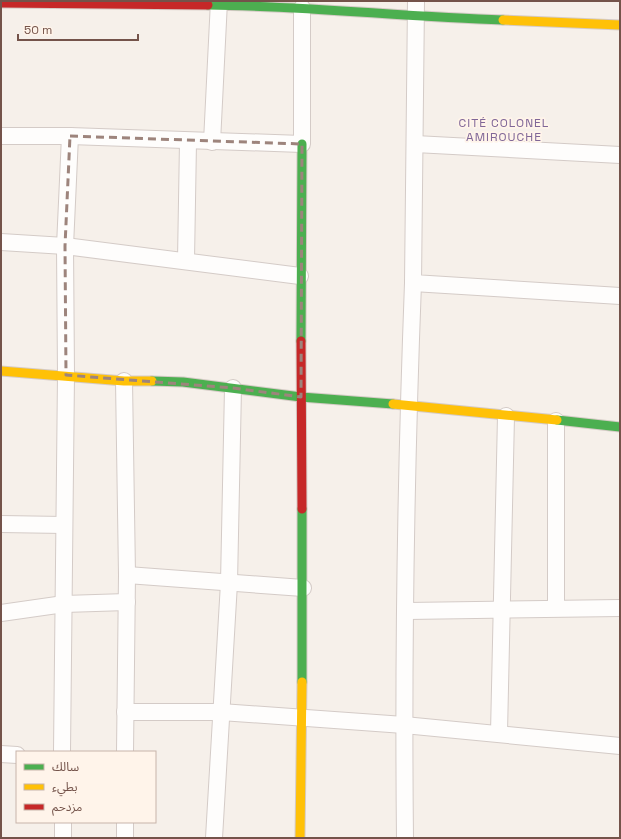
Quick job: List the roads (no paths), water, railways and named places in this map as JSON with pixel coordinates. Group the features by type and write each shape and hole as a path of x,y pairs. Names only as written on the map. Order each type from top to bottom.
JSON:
{"street":[{"path":"1,3 219,3 302,8 416,9 620,25"},
{"path":"212,142 219,3"},
{"path":"300,838 303,588 300,276 302,8"},
{"path":"405,838 404,725 407,611 409,405 413,283 416,9"},
{"path":"1,136 70,136 188,142 302,144"},
{"path":"62,751 66,375 65,246 70,136"},
{"path":"186,260 188,142"},
{"path":"415,144 620,155"},
{"path":"1,242 65,246 186,260 300,276"},
{"path":"413,283 620,296"},
{"path":"1,371 66,375 124,381 183,382 301,397 409,405 620,427"},
{"path":"124,381 127,575 125,751"},
{"path":"214,838 229,583 233,388"},
{"path":"499,733 506,416"},
{"path":"556,421 556,608"},
{"path":"1,524 64,525"},
{"path":"127,575 303,588"},
{"path":"1,613 64,604 126,602"},
{"path":"407,611 620,608"},
{"path":"125,712 221,712 499,733 620,746"},
{"path":"1,754 16,755"},
{"path":"62,823 63,838"},
{"path":"125,823 125,838"}],"district":[{"name":"CITÉ COLONEL AMIROUCHE","path":"504,130"}]}
